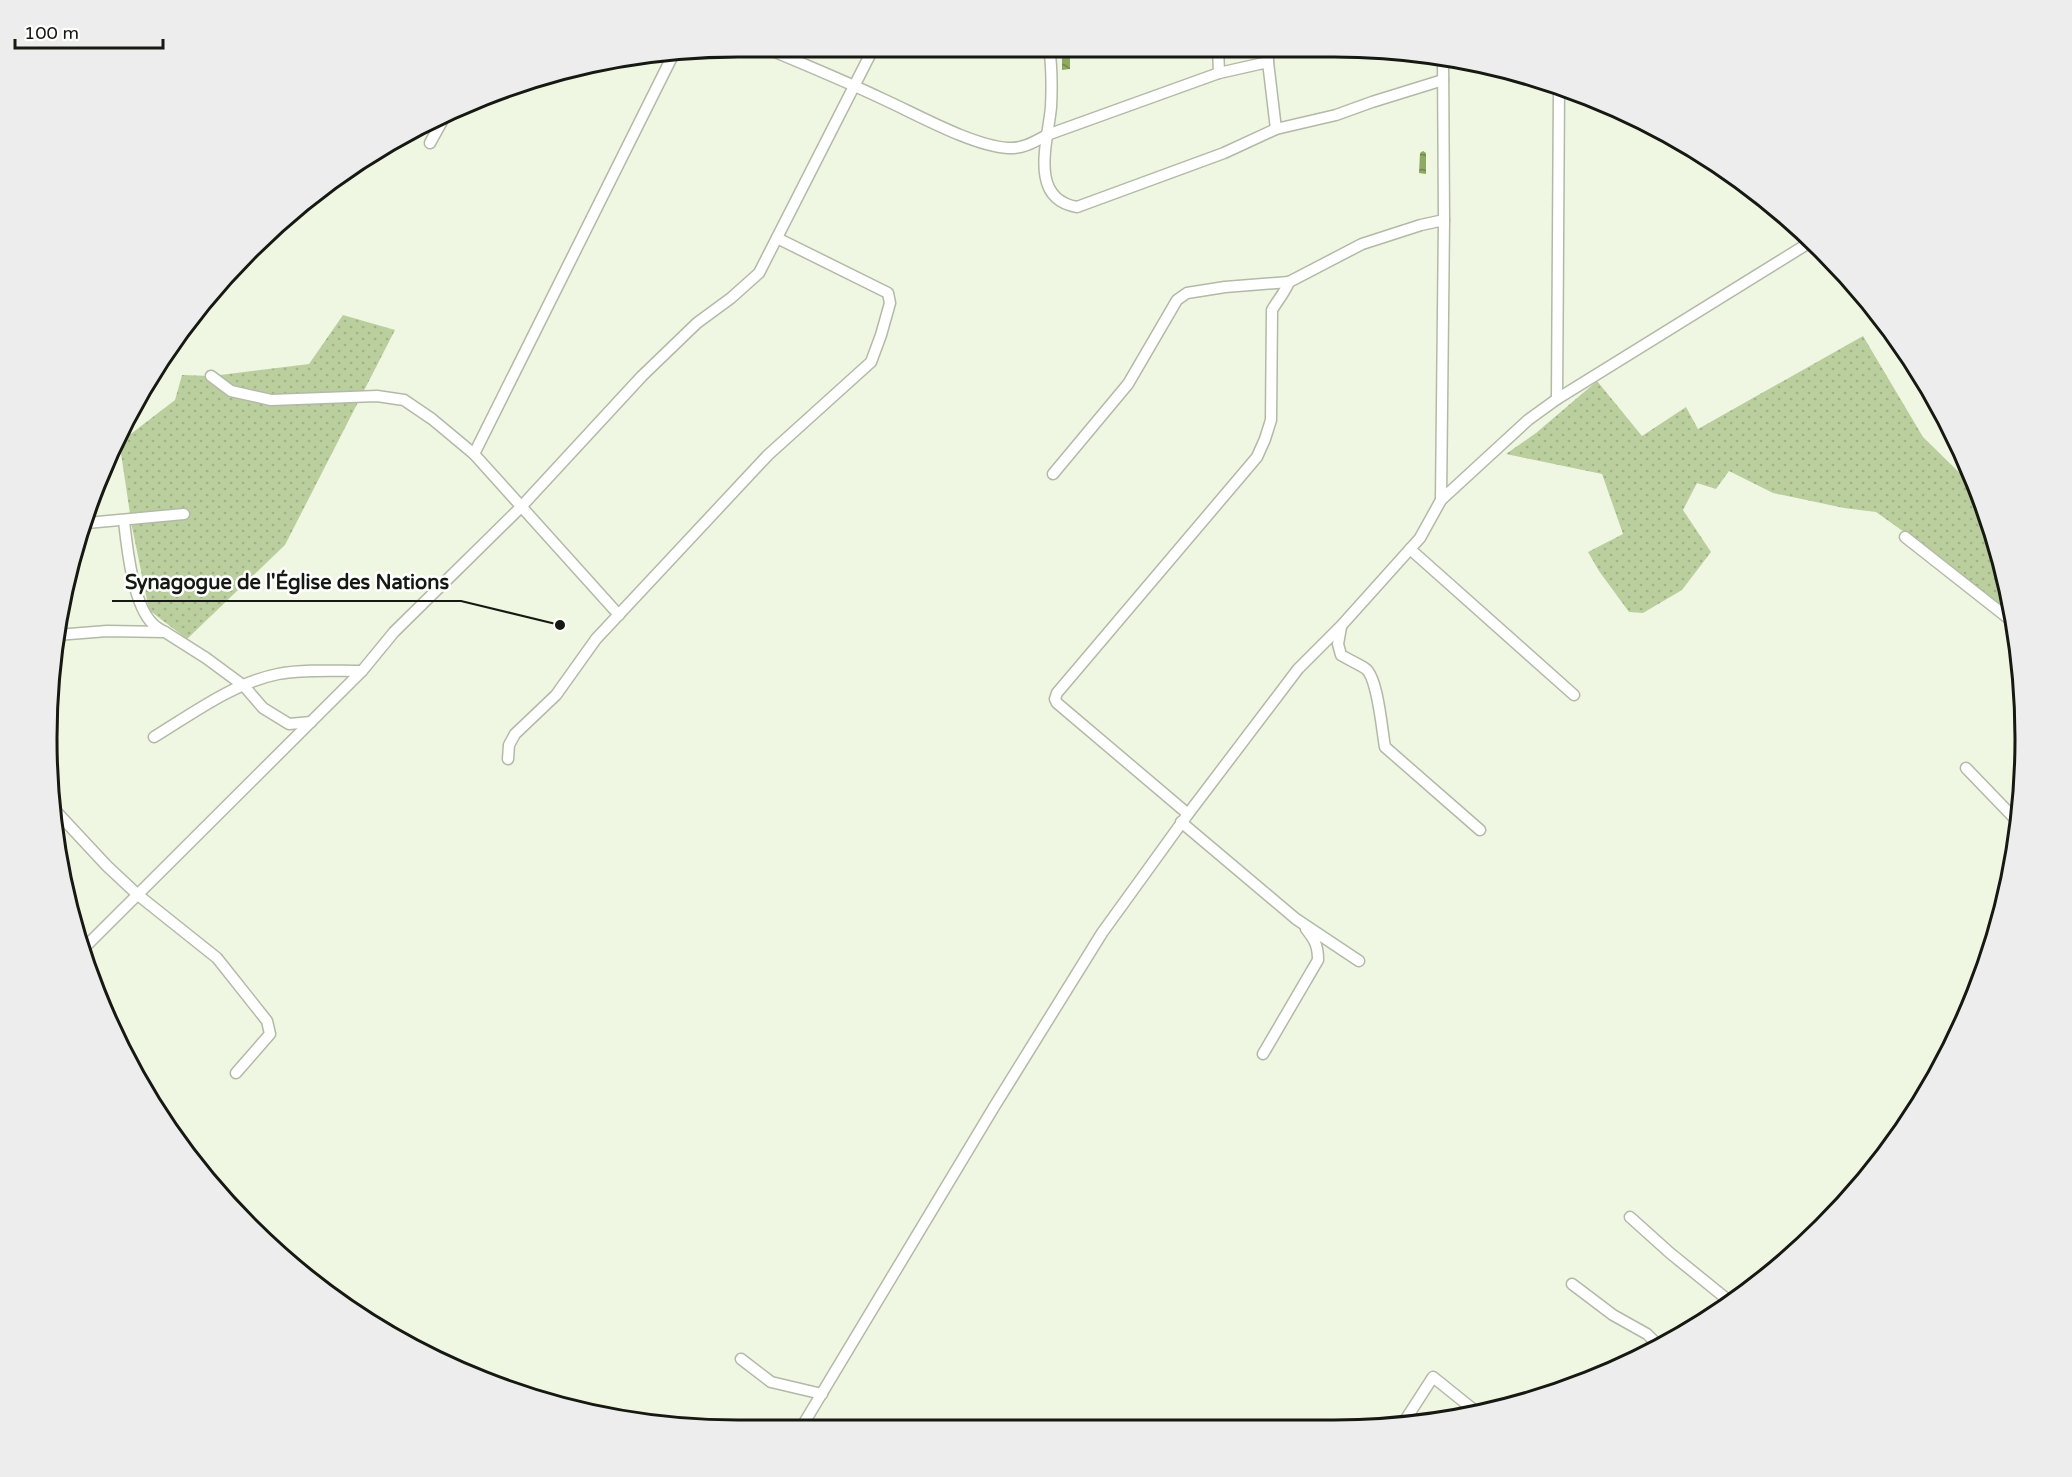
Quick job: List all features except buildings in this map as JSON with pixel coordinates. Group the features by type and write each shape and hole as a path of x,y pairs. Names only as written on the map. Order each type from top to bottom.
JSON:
{"street":[{"path":"788,57 949,130 984,143 1009,148 1026,146 1047,135 1219,73 1268,62"},
{"path":"89,943 362,671 394,632 521,507 642,376 697,322 731,298 759,273 869,57"},
{"path":"1050,57 1052,91 1044,168 1050,191 1057,200 1077,207 1224,153 1276,129 1336,115 1443,80"},
{"path":"1218,57 1219,73"},
{"path":"1268,57 1276,129"},
{"path":"474,454 670,61"},
{"path":"1441,500 1443,66"},
{"path":"1557,399 1559,95"},
{"path":"430,143 439,126"},
{"path":"1053,474 1128,384 1177,300 1187,293 1225,287 1289,282 1362,244 1444,220"},
{"path":"508,759 509,745 515,734 556,695 596,639 768,454 871,362 890,303 888,293 777,238"},
{"path":"806,1420 994,1107 1102,933 1184,818 1298,669 1341,626 1420,538 1441,500 1528,420 1557,399 1804,246"},
{"path":"1263,1054 1318,960 1315,940 1296,919 1055,699 1057,693 1257,457 1270,420 1272,310 1277,300 1286,291 1289,282"},
{"path":"211,376 231,391 271,400 377,396 404,400 432,419 474,454 619,615"},
{"path":"92,523 184,514"},
{"path":"124,521 127,548 140,604 152,623 244,686 263,708 289,724 311,723"},
{"path":"1905,537 2003,614"},
{"path":"1410,549 1575,695"},
{"path":"1341,626 1338,644 1341,656 1370,674 1377,695 1385,747 1480,830"},
{"path":"65,634 107,631 165,632"},
{"path":"154,737 203,707 244,686 278,674 362,671"},
{"path":"1966,768 2010,814"},
{"path":"62,816 107,866 138,895 217,958 267,1021 270,1034 236,1073"},
{"path":"1296,919 1359,961"},
{"path":"1630,1217 1724,1297"},
{"path":"1572,1284 1613,1315 1647,1334 1653,1340"},
{"path":"741,1359 771,1382 822,1394"},
{"path":"1408,1416 1433,1377 1469,1406"}],"shaded area":[{"path":"343,315 395,330 285,545 187,639 149,610 132,527 121,451 127,437 175,400 182,375 212,376 309,364"},
{"path":"1863,336 1923,437 1962,475 1979,519 2002,606 1876,512 1844,508 1773,493 1729,471 1716,489 1697,483 1683,510 1711,552 1682,590 1643,613 1629,612 1588,552 1623,534 1602,474 1506,454 1536,433 1597,381 1642,436 1686,407 1698,429"}],"water":[{"path":"1062,57 1070,57 1070,69 1062,70"},
{"path":"1423,151 1426,153 1426,174 1419,173 1420,153"}],"place":[{"name":"Synagogue de l'Église des Nations","path":"560,625"}]}
